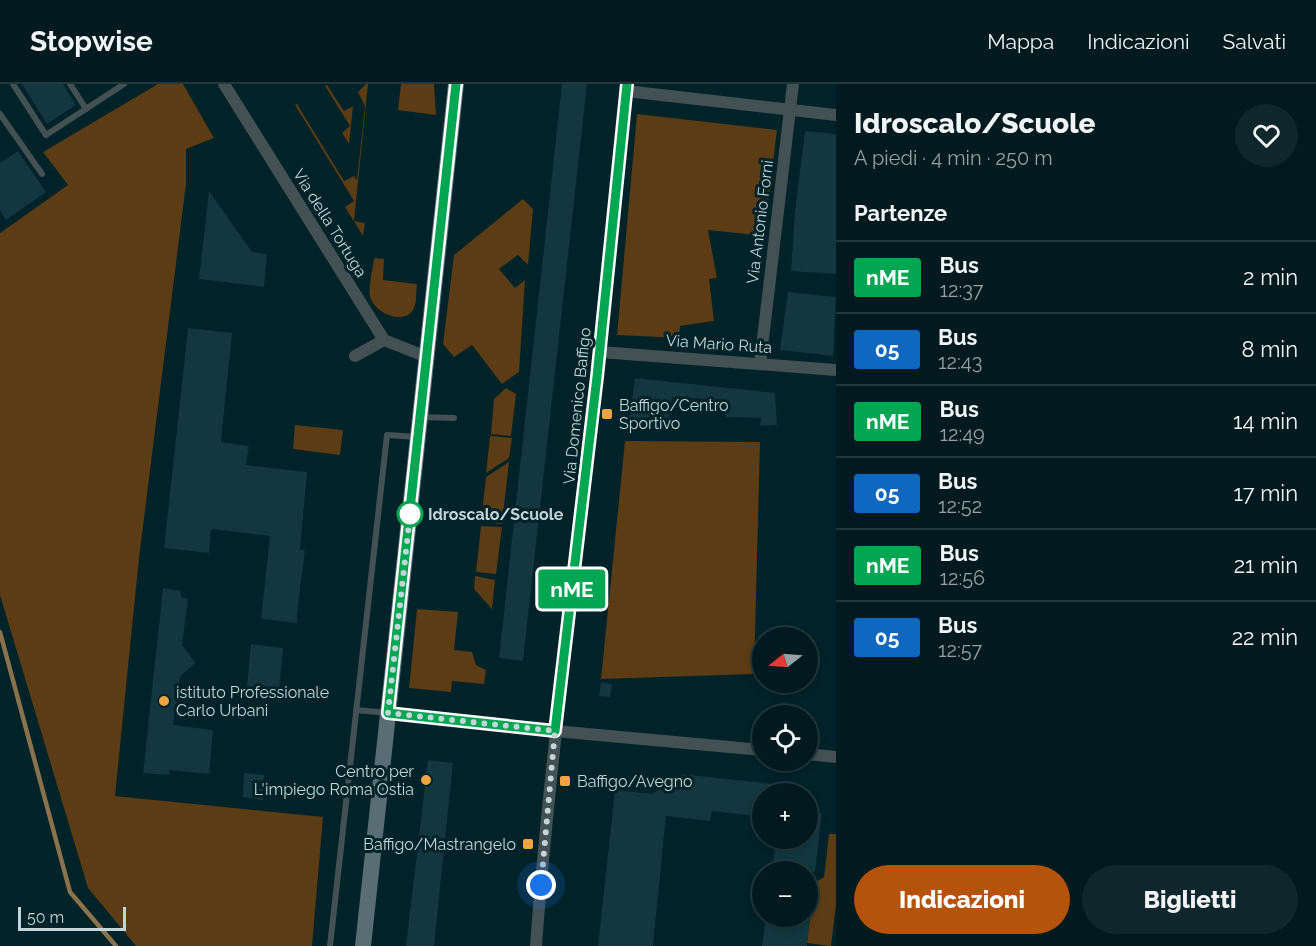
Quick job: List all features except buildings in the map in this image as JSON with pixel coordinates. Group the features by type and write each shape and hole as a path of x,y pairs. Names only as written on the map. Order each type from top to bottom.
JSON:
{"street":[{"name":"Via della Tortuga","path":"224,84 384,340"},
{"path":"363,946 456,84"},
{"name":"Via Antonio Forni","path":"760,364 793,84"},
{"path":"627,88 836,115"},
{"name":"Via Domenico Baffigo","path":"536,946 555,731 600,352 627,88"},
{"path":"355,356 384,340 427,357"},
{"name":"Via Mario Ruta","path":"600,352 836,370"},
{"path":"388,713 752,749"},
{"path":"818,755 836,757"}],"lane":[{"path":"13,84 46,135 124,84"},
{"path":"70,84 86,109"},
{"path":"0,114 42,174"},
{"path":"420,417 454,418"},
{"path":"330,946 387,435 418,437"},
{"path":"356,710 388,713"}],"shaded area":[{"path":"158,84 183,84 214,138 186,149 186,184 139,558 115,796 323,817 312,946 136,946 88,888 0,595 0,233 68,185 43,152"},
{"path":"368,84 354,221 365,223 363,236 345,207 354,201 295,105 297,104 344,181 354,176 357,180 365,106 358,92"},
{"path":"401,84 434,84 436,115 398,110"},
{"path":"327,85 344,111 353,106 349,144 342,133 350,126 325,86"},
{"path":"637,114 777,130 764,236 708,230 717,278 709,279 714,321 680,326 679,338 617,335"},
{"path":"523,199 533,209 528,265 518,255 499,269 515,288 525,280 519,372 502,384 472,345 454,357 443,344 454,255"},
{"path":"374,258 384,259 383,280 417,284 415,305 410,314 404,317 390,316 372,302 370,288"},
{"path":"506,388 516,394 511,436 491,434 494,399"},
{"path":"295,425 343,430 340,455 293,449"},
{"path":"490,436 512,438 509,458 486,473"},
{"path":"625,441 760,442 752,674 601,679"},
{"path":"509,462 502,524 481,522 486,477"},
{"path":"481,526 502,527 496,574 476,572"},
{"path":"475,576 495,580 492,609 474,589"},
{"path":"417,609 458,612 454,650 472,652 476,665 486,670 484,684 452,681 451,692 409,688"},
{"path":"829,834 836,834 836,904 831,946 807,943 809,927 818,927 818,881 824,877"}],"waterway":[{"path":"0,632 70,892 116,946"}],"bus line":[{"name":"nME","path":"456,84 388,713 555,731 597,377 627,84"}],"place":[{"name":"Baffigo/Centro Sportivo","path":"607,414"},
{"name":"Idroscalo/Scuole","path":"410,514"},
{"name":"istituto Professionale Carlo Urbani","path":"164,701"},
{"name":"Centro per L'impiego Roma Ostia","path":"426,780"},
{"name":"Baffigo/Avegno","path":"565,781"},
{"name":"Baffigo/Mastrangelo","path":"528,844"}],"route":[{"path":"410,514 411,506 388,713 555,731 541,885"}]}
